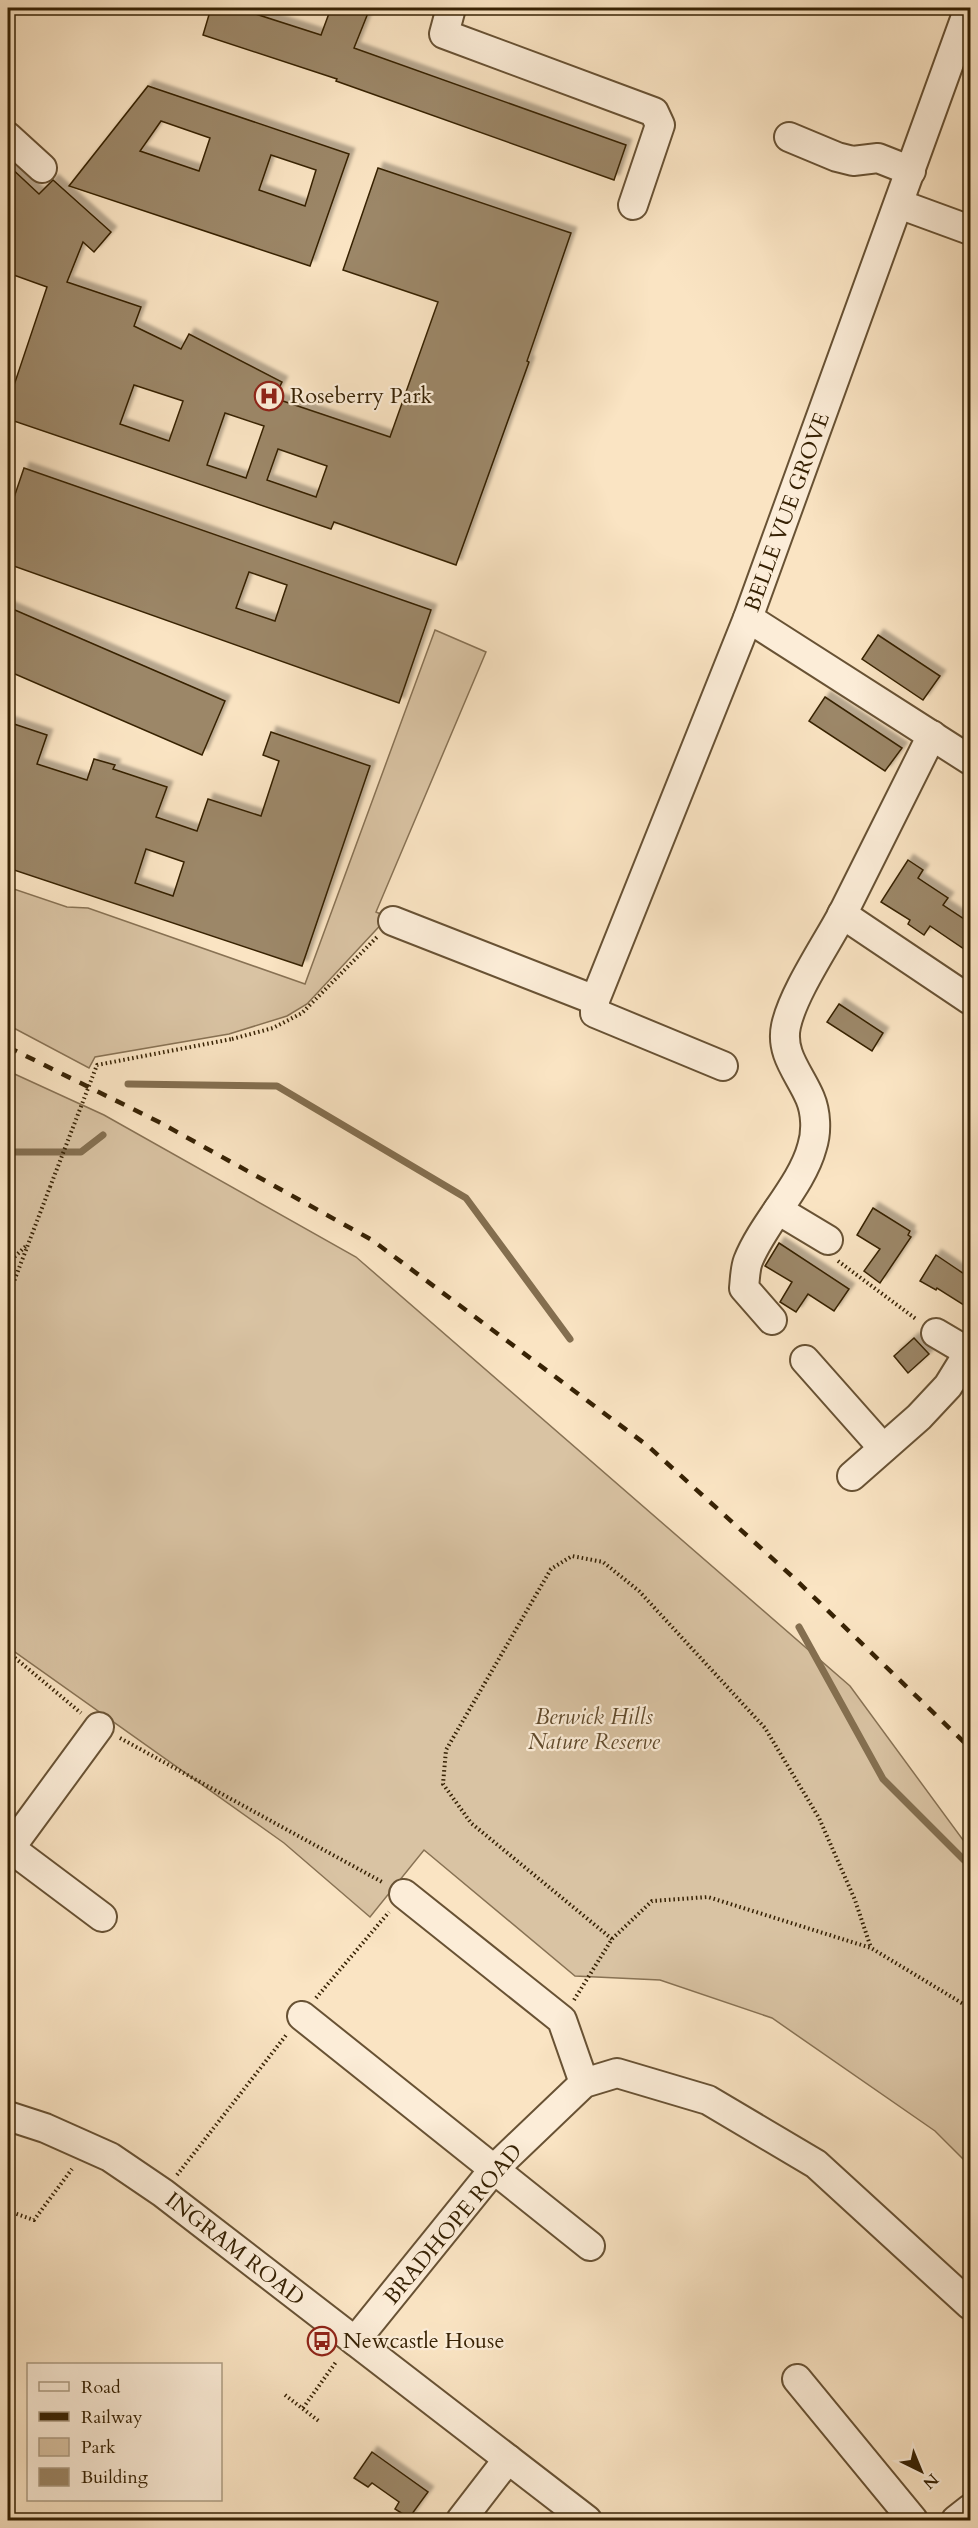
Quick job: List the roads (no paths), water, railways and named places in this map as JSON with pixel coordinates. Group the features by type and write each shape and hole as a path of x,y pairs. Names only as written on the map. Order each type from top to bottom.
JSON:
{"street":[{"path":"451,8 444,34 654,112 660,125 633,205"},
{"name":"BELLE VUE GROVE","path":"595,1006 748,618 969,8"},
{"path":"8,137 42,168"},
{"path":"789,137 837,157 853,161 878,158 911,171"},
{"path":"899,204 970,230"},
{"path":"748,618 970,760"},
{"path":"772,1320 744,1288 747,1263 763,1231 778,1210 812,1148 815,1130 811,1098 793,1068 786,1048 785,1029 791,1010 932,735"},
{"path":"842,914 970,1000"},
{"path":"393,921 595,1006 723,1066"},
{"path":"778,1210 831,1249"},
{"path":"852,1476 919,1418 948,1386 970,1353 936,1333"},
{"path":"805,1360 883,1448"},
{"path":"99,1727 9,1849 102,1917"},
{"path":"404,1894 562,2020 584,2083"},
{"path":"302,2016 590,2246"},
{"name":"BRADHOPE ROAD","path":"355,2341 494,2169 584,2083 617,2073 708,2100 816,2164 970,2305"},
{"name":"INGRAM ROAD","path":"8,2116 45,2128 110,2157 163,2193 587,2520"},
{"path":"797,2379 913,2520"},
{"path":"461,2520 508,2459"},
{"path":"956,2520 970,2509"}],"waterway":[{"path":"128,1084 277,1086 466,1198 570,1339"},
{"path":"8,1152 81,1152 103,1135"},
{"path":"799,1627 883,1779 964,1860 970,1863"}],"railway":[{"path":"8,1047 159,1122 372,1240 648,1446 794,1578 970,1748"}],"place":[{"name":"Roseberry Park","path":"269,396"},
{"name":"Newcastle House","path":"322,2341"}],"park label":[{"name":"Berwick Hills Nature Reserve","path":"594,1730"}]}
